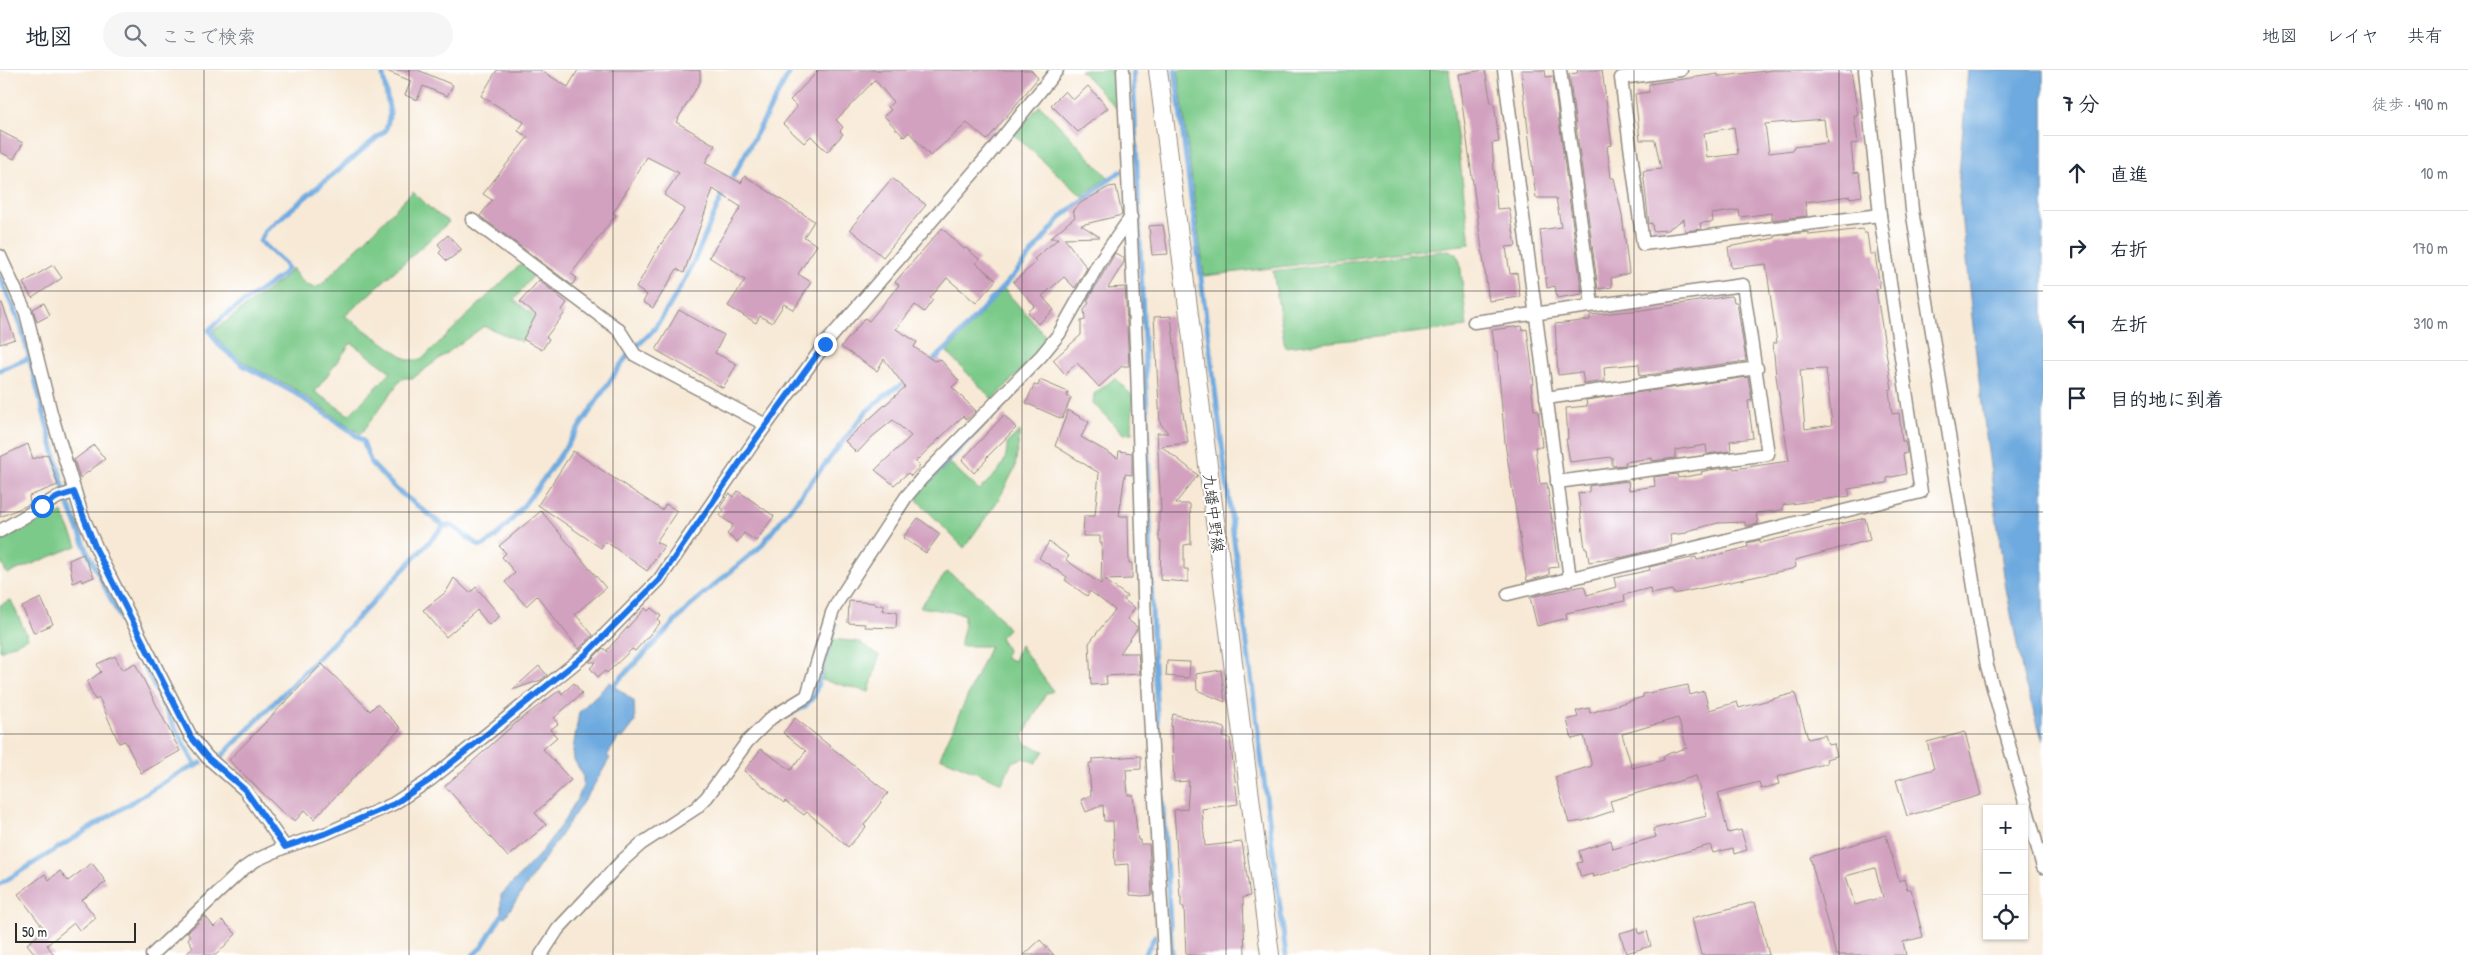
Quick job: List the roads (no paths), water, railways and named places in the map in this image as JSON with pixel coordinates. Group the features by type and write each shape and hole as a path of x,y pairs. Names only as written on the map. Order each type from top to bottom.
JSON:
{"main road":[{"name":"九蟠中野線","path":"1158,70 1270,955"}],"street":[{"path":"152,955 243,869 256,860 285,847 327,833 394,804 430,780 585,655 659,580 766,425 825,344 987,157 1057,70"},
{"path":"1123,70 1131,218 1145,628 1164,955"},
{"path":"1504,70 1570,579"},
{"path":"1560,70 1592,305"},
{"path":"1681,70 1620,78 1643,244 1880,215"},
{"path":"1508,594 1921,492 1880,215 1864,70"},
{"path":"1899,70 1912,210 1987,666 2043,867"},
{"path":"541,955 558,929 622,861 641,844 696,808 707,797 747,742 772,718 807,696 838,601 906,497 1059,334 1100,261 1131,218"},
{"path":"472,220 620,330 633,351 766,425"},
{"path":"0,256 26,313 68,494 191,737 207,757 245,790 285,847"},
{"path":"1474,322 1743,284 1768,454 1557,482"},
{"path":"1546,398 1756,368"},
{"path":"0,531 68,494"}],"water":[{"path":"1968,70 2043,70 2043,741 2024,680 2005,583 1979,381 1958,186"},
{"path":"610,682 634,701 635,722 623,738 619,737 607,756 610,758 591,790 505,917 501,915 501,895 539,855 564,821 583,786 583,775 574,760 573,750 579,712"}],"waterway":[{"path":"382,70 390,113 386,130 265,231 260,241 285,264 287,269 281,276 224,316 209,330 219,345 243,365 295,393 363,441 371,463 397,490 444,526"},
{"path":"729,184 791,70"},
{"path":"1133,70 1147,416 1153,649 1172,955"},
{"path":"1175,70 1286,955"},
{"path":"928,365 948,347 1014,275 1062,216 1121,171"},
{"path":"219,759 370,605 444,526 452,526 480,546 494,538 512,519 555,463 625,359 654,329 666,311 690,270 725,191"},
{"path":"1085,300 1110,257"},
{"path":"0,277 21,326 67,501 88,553 170,719 196,766"},
{"path":"0,370 29,358"},
{"path":"611,691 613,686 695,601 760,547 866,412 884,396 907,381"},
{"path":"867,568 918,491 1019,388"},
{"path":"0,539 18,527"},
{"path":"786,716 805,706 814,696 835,625"},
{"path":"0,884 174,776 201,763"},
{"path":"473,955 482,947 505,910"},
{"path":"1145,955 1155,936"}]}
